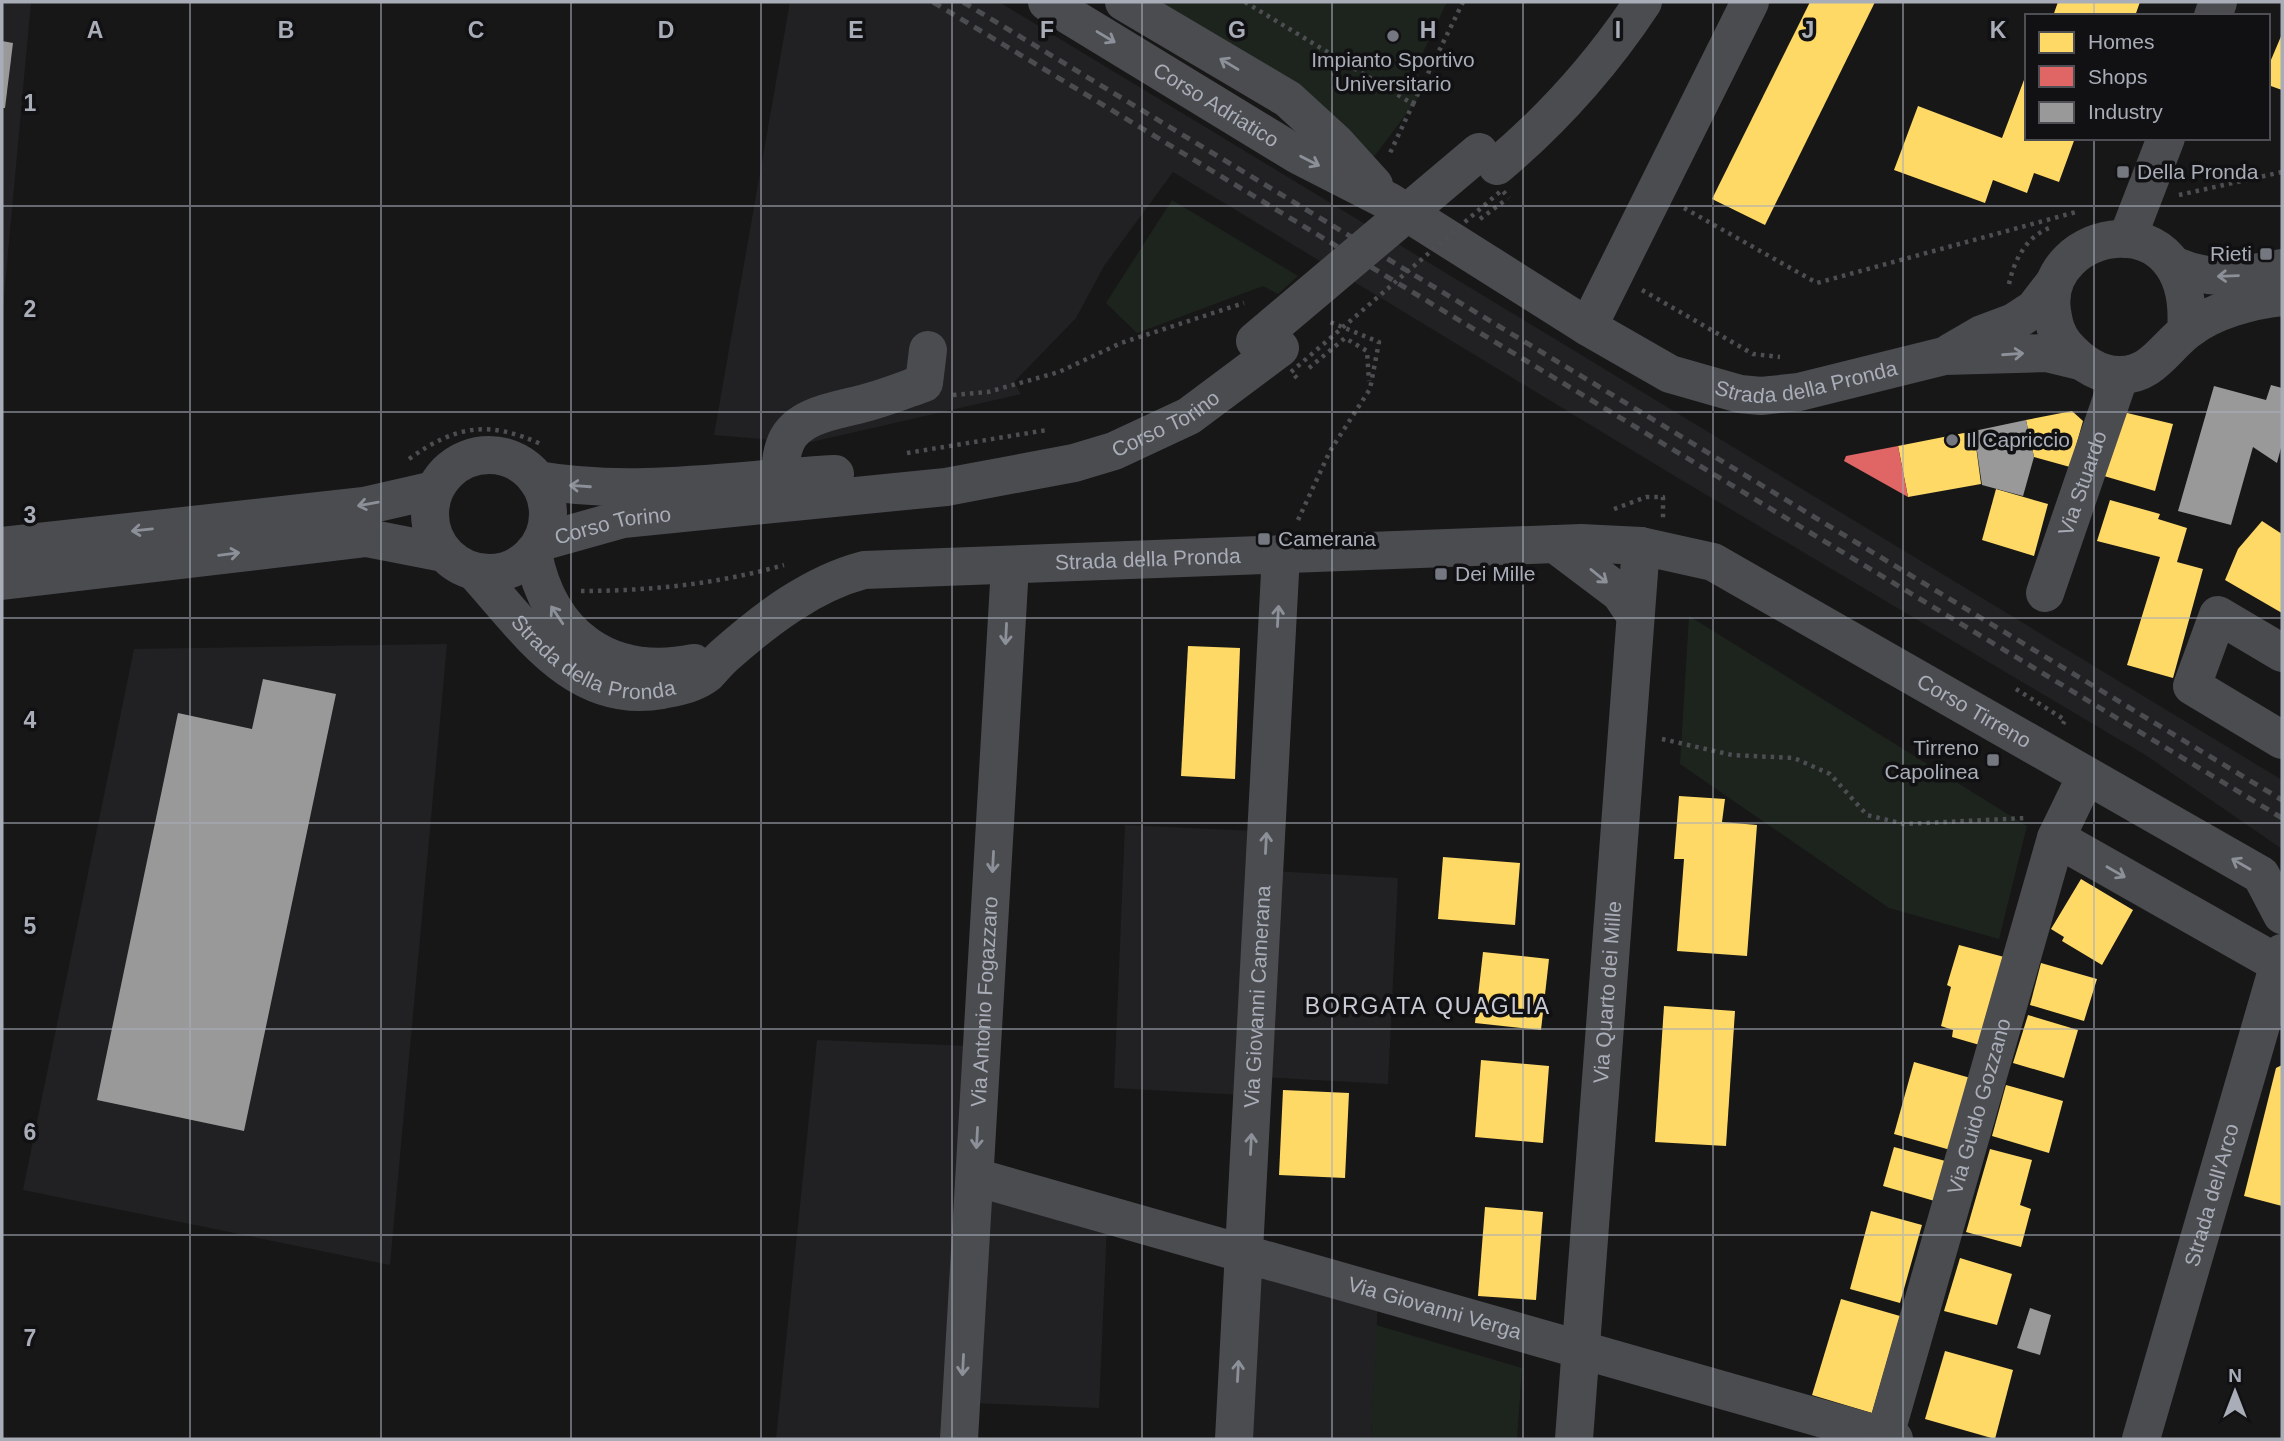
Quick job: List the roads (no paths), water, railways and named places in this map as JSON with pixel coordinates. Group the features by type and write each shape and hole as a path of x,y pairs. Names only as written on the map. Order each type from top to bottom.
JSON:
{"street":[{"name":"Corso Adriatico","path":"1047,2 1298,155 1390,202 1588,327 1670,374"},
{"name":"Corso Adriatico","path":"1124,2 1288,99 1336,143 1390,202"},
{"name":"Corso Torino","path":"1278,356 1318,317 1495,172 1549,87 1615,2"},
{"name":"Corso Torino","path":"2,581 367,538 496,572 516,568 537,547 623,519 1075,439 1152,409 1188,389 1278,356 1495,172 1555,113 1607,54 1643,2"},
{"path":"1588,327 1750,2"},
{"path":"2127,239 2165,140"},
{"name":"Strada della Pronda","path":"1944,356 2034,309 2067,263 2083,248 2102,241 2127,239 2145,242 2160,249 2176,266 2198,276 2231,277 2282,268"},
{"path":"2176,266 2184,283 2186,331"},
{"name":"Strada della Pronda","path":"2054,282 2050,301 2059,338 2080,361 2095,370 2120,375"},
{"path":"2120,375 2156,363 2186,331 2230,310 2282,297"},
{"path":"781,491 786,442 796,428 831,411 871,402 924,383 928,350"},
{"name":"Strada della Pronda","path":"1670,374 1728,392 1761,396 1799,392 1944,356 2047,353 2080,361"},
{"name":"Via Stuardo","path":"2045,593 2120,375"},
{"name":"Corso Torino","path":"434,490 458,463 482,455 512,461 537,480 572,486 781,491"},
{"name":"Corso Torino","path":"537,480 548,511 537,547"},
{"path":"2,546 364,506 434,490 429,516 433,536 460,562"},
{"path":"1555,544 1620,593 1636,615"},
{"name":"Strada della Pronda","path":"460,562 568,671 601,687 632,692 677,687 705,676 724,656 804,594 836,578 864,570 1555,544 1641,546"},
{"name":"Via Quarto dei Mille","path":"1574,1439 1641,546"},
{"name":"Corso Tirreno","path":"1641,546 1713,562 2261,875 2282,915"},
{"name":"Strada della Pronda","path":"537,547 539,582 563,624 585,644 608,658 634,665 664,667 724,656"},
{"name":"Via Giovanni Camerana","path":"1234,1439 1281,554"},
{"name":"Via Antonio Fogazzaro","path":"959,1439 1010,566"},
{"path":"2282,653 2217,615 2192,686 2282,740"},
{"name":"Via Guido Gozzano","path":"1888,1438 2047,828 2086,776"},
{"path":"2047,828 2282,962"},
{"name":"Strada dell'Arco","path":"2141,1439 2282,962"},
{"name":"Via Giovanni Verga","path":"975,1177 1888,1438"}],"railway":[{"path":"933,2 2282,818"},
{"path":"963,2 2282,800"}],"place":[{"name":"Impianto Sportivo Universitario","path":"1393,36"},
{"name":"Della Pronda","path":"2123,172"},
{"name":"Rieti","path":"2266,254"},
{"name":"Il Capriccio","path":"1952,440"},
{"name":"Camerana","path":"1264,539"},
{"name":"Dei Mille","path":"1441,574"},
{"name":"Tirreno Capolinea","path":"1993,760"}],"district":[{"name":"BORGATA QUAGLIA","path":"1428,1006"}]}
